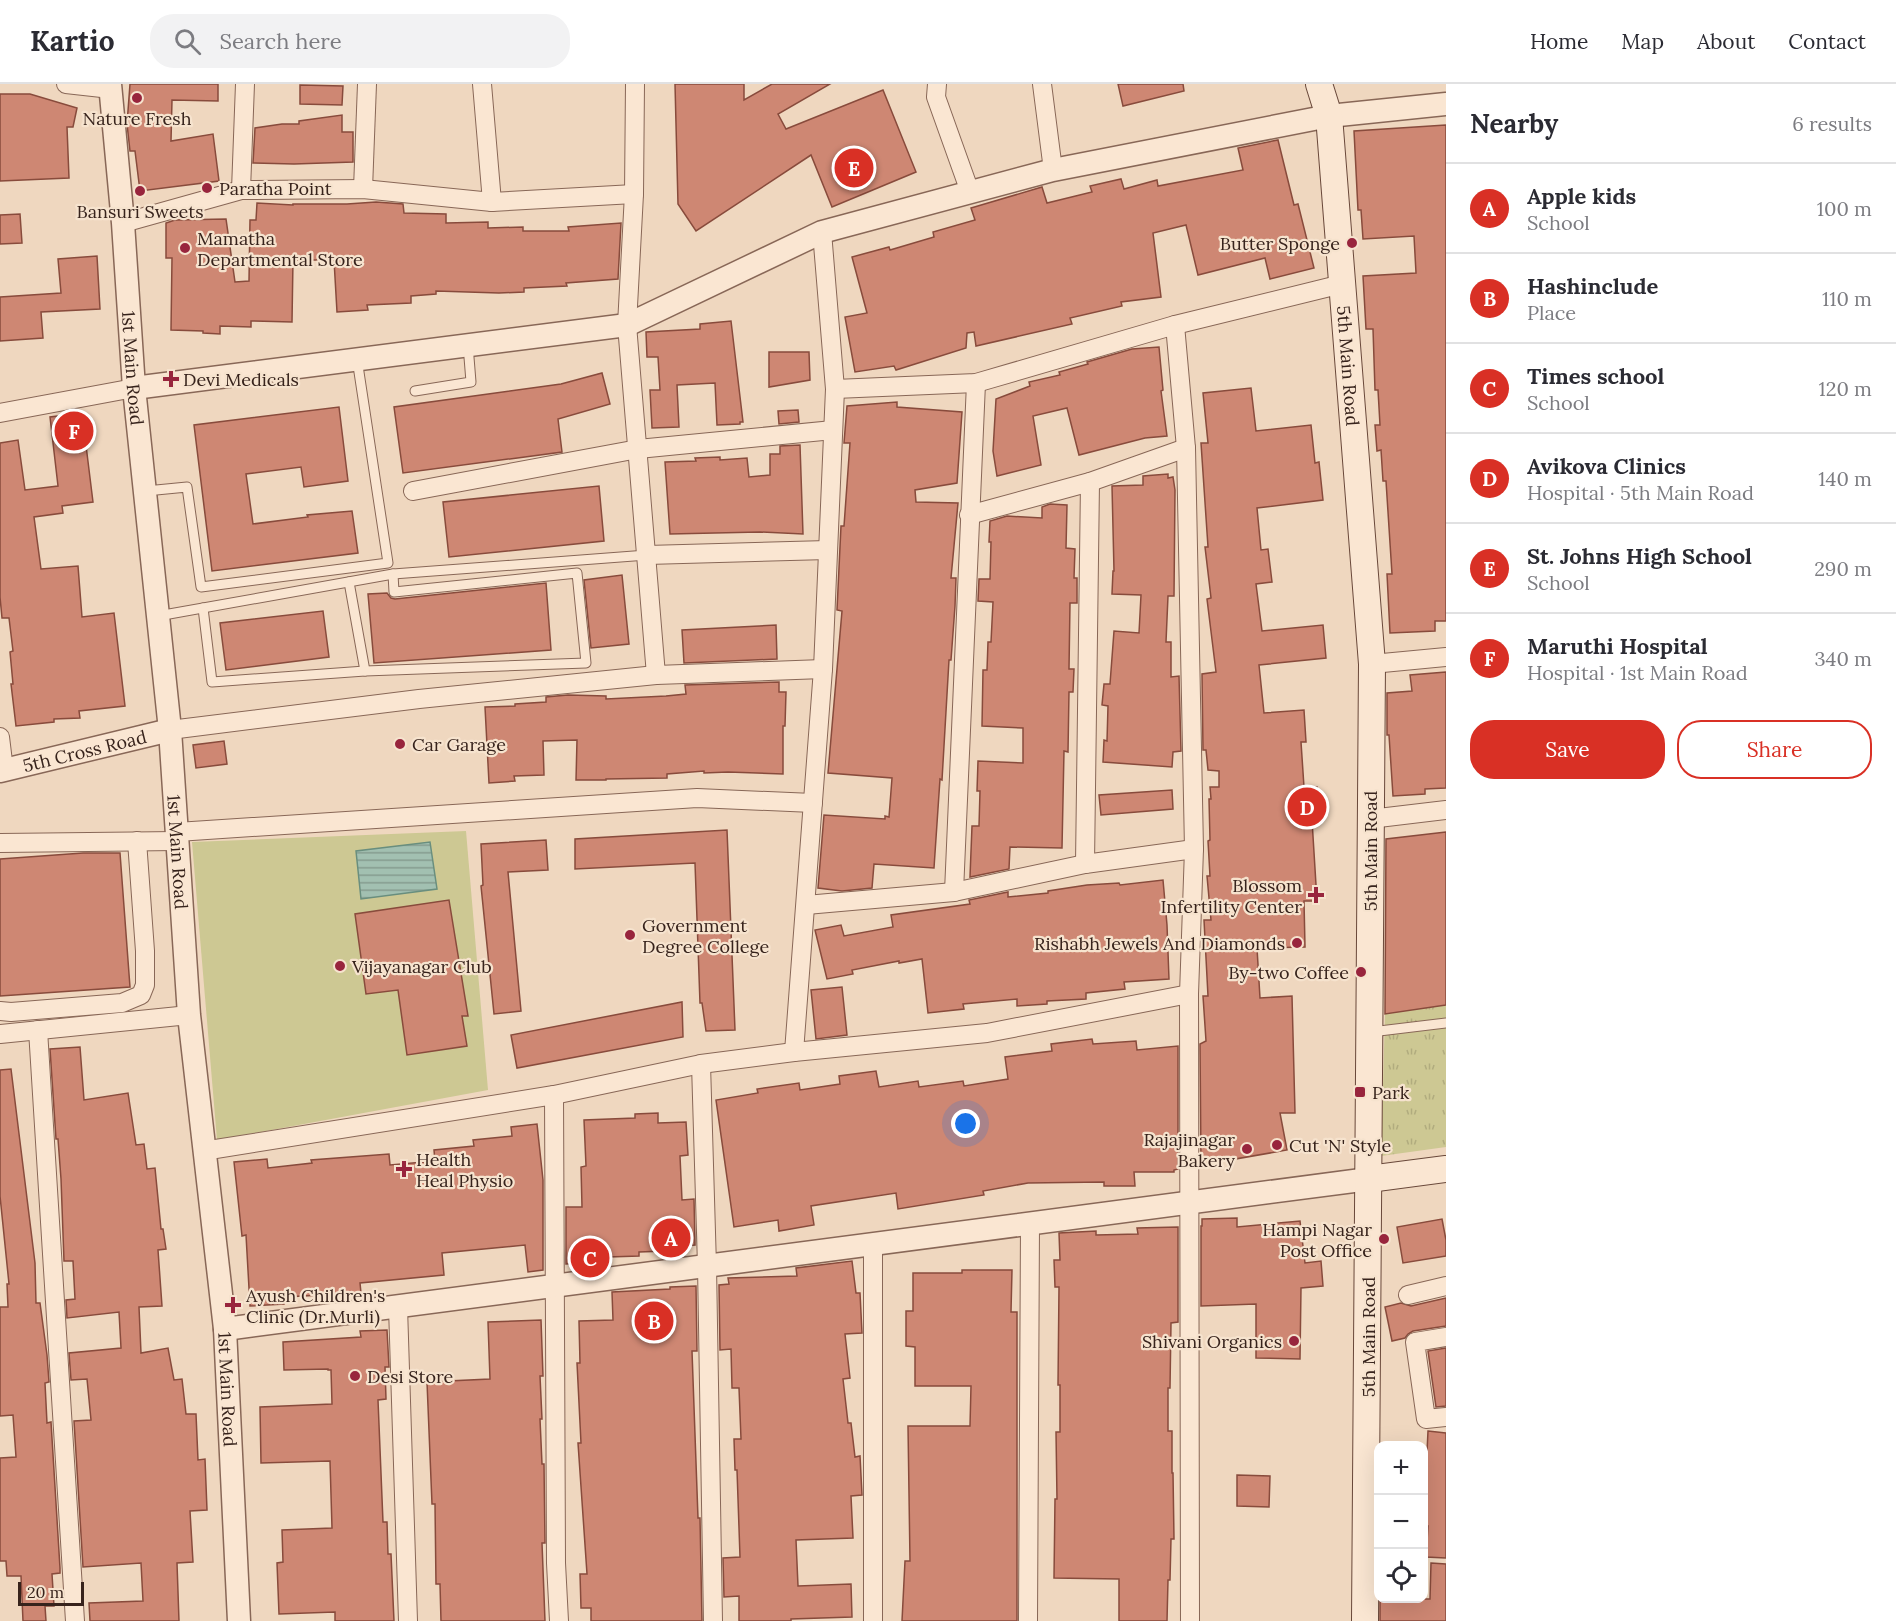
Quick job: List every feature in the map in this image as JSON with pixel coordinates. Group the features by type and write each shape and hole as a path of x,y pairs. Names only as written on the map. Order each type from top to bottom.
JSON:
{"main road":[{"name":"5th Main Road","path":"1319,84 1329,116 1372,664 1365,1621"},
{"path":"1369,1179 1446,1169"}],"street":[{"path":"66,84 111,87"},
{"path":"241,190 245,84"},
{"path":"363,189 367,84"},
{"path":"482,84 492,202"},
{"path":"635,84 634,194 627,325 656,675"},
{"path":"937,84 936,97 970,192"},
{"path":"1042,84 1053,170"},
{"name":"1st Main Road","path":"111,87 134,388 170,730 189,1015 225,1329 239,1621"},
{"path":"0,413 134,388 627,325 822,232 970,192 1053,170 1329,116 1446,104"},
{"path":"123,223 241,190 363,189 492,202 634,194"},
{"path":"794,1052 823,669 835,389 822,232"},
{"path":"835,389 976,383 1175,325 1341,284"},
{"path":"1175,325 1186,448 1194,849 1189,994 1190,1621"},
{"path":"954,891 976,383"},
{"path":"413,491 638,449 833,430"},
{"path":"969,515 1090,482 1186,448"},
{"path":"1085,864 1090,482"},
{"path":"647,555 828,550"},
{"path":"1372,664 1446,657"},
{"path":"170,730 419,699 656,675 823,669"},
{"name":"5th Cross Road","path":"2,771 170,730"},
{"path":"0,737 2,771"},
{"path":"0,843 137,841 177,835 697,798 813,803"},
{"path":"1371,819 1446,810"},
{"path":"0,1011 122,1003 141,995 145,985 145,951 137,841"},
{"path":"806,905 954,891 1085,864 1194,849"},
{"path":"203,1151 554,1095 701,1064 794,1052 987,1033 1189,994"},
{"path":"0,1034 189,1015"},
{"path":"38,1030 75,1621"},
{"path":"701,1064 713,1621"},
{"path":"554,1095 556,1552 559,1621"},
{"path":"225,1329 1369,1179"},
{"path":"1028,1621 1030,1224"},
{"path":"873,1245 873,1621"},
{"path":"1408,1294 1446,1286"},
{"path":"398,1307 408,1621"},
{"path":"1446,1337 1415,1342 1426,1419 1446,1417"}],"lane":[{"path":"415,390 471,382 468,345"},
{"path":"145,491 187,487 201,587 388,563 357,359"},
{"path":"158,616 393,574 647,555"},
{"path":"203,608 212,682 365,671 586,663 577,573 394,592 393,574"},
{"path":"349,582 365,671"},
{"path":"1369,1033 1446,1023"}],"green space":[{"name":"Vijayanagar Club","path":"466,831 488,1090 217,1140 192,842"},
{"path":"1446,1005 1446,1147 1381,1156 1385,1014"}],"shaded area":[{"path":"430,842 437,889 361,899 356,851"}],"building":[{"path":"130,84 218,84 218,101 172,100 171,141 213,134 219,181 140,191 135,151 130,151 127,124"},
{"path":"675,84 744,84 744,100 772,84 830,84 778,114 786,129 883,90 916,172 832,207 811,155 696,231 678,204"},
{"path":"1118,84 1183,84 1184,91 1123,106"},
{"path":"300,85 343,86 342,105 300,104"},
{"path":"0,94 30,94 77,108 73,127 67,127 69,178 0,181"},
{"path":"342,115 342,132 353,132 353,162 253,163 255,128 299,124 299,121"},
{"path":"1446,125 1446,621 1435,621 1435,631 1390,633 1387,574 1392,574 1386,481 1383,481 1381,450 1377,451 1375,425 1380,425 1378,390 1375,390 1373,329 1366,329 1363,276 1416,273 1414,236 1363,239 1361,210 1358,210 1354,131"},
{"path":"1278,140 1294,205 1298,204 1314,268 1270,279 1265,258 1198,275 1186,225 1153,233 1161,297 1121,302 1122,306 1070,318 1072,324 976,346 974,332 967,333 966,348 896,370 894,366 855,372 845,317 867,313 852,257 889,247 890,250 934,237 933,232 975,220 971,208 1042,187 1047,203 1092,192 1090,186 1121,179 1124,189 1157,180 1158,186 1243,170 1238,148"},
{"path":"376,202 403,204 404,213 446,214 446,223 488,222 488,228 523,227 523,231 569,231 568,227 621,223 618,279 566,283 567,286 524,288 524,292 436,291 436,294 411,296 411,303 367,305 368,310 337,312 334,260 293,260 292,322 251,321 251,327 220,326 220,334 171,330 172,258 166,258 166,223 175,220 226,219 235,282 249,281 250,220 256,220 257,203 293,205"},
{"path":"20,214 22,243 0,244 0,215"},
{"path":"97,256 100,309 41,312 43,338 0,341 0,297 61,293 58,259"},
{"path":"731,321 743,422 717,425 715,383 677,385 679,427 652,428 650,390 660,390 658,357 647,357 646,332 700,329 700,324"},
{"path":"1159,347 1163,390 1161,391 1167,436 1145,438 1079,455 1067,408 1033,416 1041,465 997,476 993,451 996,399 1030,386 1029,382 1060,375 1059,372 1088,364 1087,362 1132,349"},
{"path":"769,352 809,352 810,380 769,387"},
{"path":"602,373 610,404 558,419 562,452 403,473 394,407 561,384"},
{"path":"1251,388 1256,431 1311,425 1315,463 1319,462 1323,500 1257,508 1261,550 1268,549 1272,582 1256,584 1262,631 1323,625 1326,658 1259,665 1264,713 1304,710 1306,742 1301,742 1304,787 1317,787 1318,820 1312,820 1317,901 1304,901 1305,947 1257,948 1260,998 1292,996 1295,1113 1280,1113 1287,1150 1201,1165 1200,1044 1206,1041 1203,996 1208,996 1204,920 1211,920 1207,876 1210,876 1209,799 1211,799 1210,787 1219,787 1219,771 1208,770 1206,750 1203,750 1202,674 1216,672 1207,599 1211,598 1205,547 1208,547 1201,443 1208,443 1203,393"},
{"path":"897,402 897,407 962,412 957,483 915,490 916,502 958,503 951,578 956,578 955,606 934,868 874,864 872,888 842,891 818,888 824,815 885,819 885,816 889,817 892,778 828,773 842,611 837,610 841,526 844,526 850,443 844,443 847,406"},
{"path":"339,407 348,481 304,487 301,467 246,474 253,524 308,517 307,515 352,511 358,553 212,571 194,425"},
{"path":"798,410 799,422 779,424 778,411"},
{"path":"82,413 93,502 62,506 63,513 34,517 41,569 78,566 82,617 114,613 125,706 79,711 80,718 54,719 54,722 16,726 11,684 13,684 10,652 13,651 9,618 2,618 0,597 0,443 18,440 25,490 58,486 50,417"},
{"path":"800,445 803,534 760,532 670,534 665,462 696,461 695,458 720,457 720,460 747,458 749,477 770,475 770,454 780,454 780,446"},
{"path":"1168,474 1168,478 1173,477 1175,490 1174,596 1168,596 1166,642 1171,642 1171,677 1179,676 1181,751 1173,752 1172,767 1103,762 1104,740 1107,741 1108,706 1102,705 1104,684 1110,684 1114,631 1139,633 1141,595 1112,594 1114,571 1112,486 1143,485 1143,476"},
{"path":"599,486 604,541 449,557 443,502"},
{"path":"1050,504 1067,505 1066,548 1075,549 1074,578 1077,578 1077,603 1070,603 1069,669 1074,669 1073,692 1069,692 1068,752 1064,751 1062,848 1010,847 1009,869 970,877 972,826 979,826 978,761 1023,763 1023,728 982,726 983,670 987,670 993,602 978,601 979,579 990,579 990,521 1007,516 1042,518 1042,507"},
{"path":"622,575 629,644 591,648 584,580"},
{"path":"546,583 551,650 374,663 368,594 387,593 395,599"},
{"path":"323,611 329,657 226,670 220,623"},
{"path":"776,625 777,659 684,663 682,630"},
{"path":"1446,672 1446,788 1425,789 1425,794 1393,796 1389,735 1387,735 1387,693 1412,691 1410,675"},
{"path":"779,682 779,692 786,692 783,774 704,773 704,771 667,774 667,778 576,780 577,740 543,741 544,775 514,776 515,781 489,783 485,707 546,702 546,697 568,695 606,696 606,699 686,694 685,685"},
{"path":"224,741 227,764 196,768 193,745"},
{"path":"1172,790 1173,809 1101,815 1099,795"},
{"path":"727,830 735,1030 706,1031 702,1003 700,1003 695,863 575,869 575,839"},
{"path":"1446,832 1446,1005 1385,1014 1386,839"},
{"path":"546,840 548,870 508,872 521,1011 494,1014 481,886 483,885 481,844"},
{"path":"83,853 120,853 130,987 0,996 0,859"},
{"path":"1163,880 1169,979 1124,982 1125,989 1086,993 1086,999 1047,1001 1047,1004 1017,1006 1017,999 963,1004 964,1009 928,1013 922,959 852,970 853,974 827,979 815,930 841,925 844,936 893,927 891,915 970,904 969,900 1008,892 1008,897 1048,893 1048,891 1087,885 1119,883 1120,885"},
{"path":"449,900 468,1016 462,1016 467,1046 407,1055 398,990 366,994 355,914"},
{"path":"842,987 847,1035 816,1039 811,990"},
{"path":"682,1002 683,1037 517,1068 511,1035"},
{"path":"1092,1039 1093,1044 1136,1041 1137,1050 1178,1046 1178,1169 1174,1172 1134,1172 1135,1186 1104,1186 1104,1182 1028,1183 983,1191 984,1195 898,1209 896,1193 811,1206 814,1225 779,1231 778,1220 734,1227 716,1100 758,1093 757,1089 799,1083 800,1090 840,1084 839,1076 876,1071 879,1087 918,1081 919,1087 963,1081 964,1086 1008,1079 1005,1057 1052,1051 1051,1044"},
{"path":"80,1047 84,1100 128,1093 136,1145 144,1144 147,1169 155,1168 161,1229 163,1229 166,1249 158,1250 162,1306 139,1307 141,1353 168,1348 174,1380 182,1379 186,1414 196,1414 198,1460 205,1459 207,1510 190,1511 193,1562 177,1563 179,1621 90,1621 89,1603 143,1601 141,1563 83,1567 74,1421 91,1420 87,1379 71,1380 69,1353 121,1348 119,1312 67,1318 66,1300 75,1299 73,1261 64,1261 61,1179 50,1049"},
{"path":"11,1069 35,1263 36,1303 40,1303 49,1382 45,1383 47,1423 51,1422 60,1573 52,1574 54,1606 45,1606 46,1621 23,1621 21,1576 7,1576 6,1561 0,1561 0,1458 16,1457 13,1415 0,1416 0,1307 8,1307 7,1284 9,1284 0,1196 0,1070"},
{"path":"658,1113 658,1123 686,1122 688,1155 680,1156 682,1200 694,1199 695,1245 665,1247 665,1251 639,1252 639,1256 608,1257 609,1262 566,1264 566,1207 582,1207 581,1167 586,1166 584,1120 635,1118 635,1114"},
{"path":"537,1124 543,1180 543,1270 528,1272 525,1245 442,1253 444,1275 360,1283 361,1293 284,1297 284,1304 250,1306 246,1235 242,1236 234,1162 267,1159 268,1168 312,1163 311,1160 389,1154 390,1165 435,1161 434,1150 474,1146 473,1140 512,1136 511,1127"},
{"path":"1237,1218 1237,1227 1300,1221 1305,1263 1321,1261 1323,1286 1301,1288 1300,1359 1256,1358 1256,1304 1201,1306 1202,1219"},
{"path":"1442,1219 1446,1256 1403,1263 1397,1227"},
{"path":"1178,1227 1178,1322 1171,1323 1170,1388 1168,1388 1168,1431 1172,1431 1174,1539 1171,1539 1167,1621 1119,1621 1119,1579 1054,1578 1055,1499 1057,1499 1056,1432 1060,1432 1060,1385 1058,1385 1059,1287 1055,1287 1054,1260 1060,1260 1059,1233 1096,1231 1096,1235 1138,1234 1137,1228"},
{"path":"852,1261 856,1293 860,1293 862,1333 845,1334 850,1378 843,1379 855,1457 860,1456 862,1495 851,1496 853,1538 796,1540 798,1586 851,1584 852,1617 791,1619 791,1621 739,1621 739,1596 724,1597 723,1558 740,1557 734,1439 741,1439 739,1388 732,1388 731,1349 720,1350 719,1285 729,1284 728,1278 797,1276 796,1268"},
{"path":"962,1270 1012,1270 1011,1312 1017,1312 1017,1621 902,1621 905,1561 910,1561 908,1426 970,1426 971,1386 915,1386 915,1347 906,1346 906,1311 913,1311 913,1273 962,1273"},
{"path":"696,1286 697,1351 692,1351 698,1518 700,1518 702,1621 591,1621 591,1608 581,1608 580,1574 587,1574 578,1443 581,1443 577,1363 580,1363 579,1321 613,1320 612,1292"},
{"path":"1446,1298 1446,1326 1413,1331 1405,1338 1392,1341 1385,1307 1401,1303 1411,1306"},
{"path":"541,1320 543,1376 540,1376 542,1419 540,1419 542,1464 544,1464 545,1543 542,1543 545,1621 441,1621 440,1584 436,1584 435,1504 432,1504 427,1382 490,1379 488,1322"},
{"path":"387,1330 389,1367 385,1367 386,1399 378,1400 383,1522 387,1522 388,1554 391,1554 394,1621 335,1621 335,1612 279,1614 277,1563 283,1562 282,1530 332,1528 330,1461 261,1463 260,1407 332,1404 331,1370 284,1370 283,1342 361,1337 360,1331"},
{"path":"1446,1348 1446,1406 1436,1407 1428,1351"},
{"path":"1428,1431 1446,1433 1446,1558 1428,1557"},
{"path":"1237,1475 1270,1476 1269,1507 1237,1506"},
{"path":"1431,1563 1446,1564 1446,1621 1380,1621 1380,1603 1428,1603"}],"place":[{"name":"Nature Fresh","path":"137,98"},
{"name":"St. Johns High School","path":"854,168"},
{"name":"Paratha Point","path":"207,188"},
{"name":"Bansuri Sweets","path":"140,191"},
{"name":"Butter Sponge","path":"1352,243"},
{"name":"Mamatha Departmental Store","path":"185,248"},
{"name":"Devi Medicals","path":"171,379"},
{"name":"Maruthi Hospital","path":"74,431"},
{"name":"Car Garage","path":"400,744"},
{"name":"Avikova Clinics","path":"1307,807"},
{"name":"Blossom Infertility Center","path":"1316,895"},
{"name":"Government Degree College","path":"630,935"},
{"name":"Rishabh Jewels And Diamonds","path":"1297,943"},
{"name":"Vijayanagar Club","path":"340,966"},
{"name":"By-two Coffee","path":"1361,972"},
{"name":"Park","path":"1360,1092"},
{"name":"Cut 'N' Style","path":"1277,1145"},
{"name":"Rajajinagar Bakery","path":"1247,1149"},
{"name":"Health Heal Physio","path":"404,1169"},
{"name":"Apple kids","path":"671,1238"},
{"name":"Hampi Nagar Post Office","path":"1384,1239"},
{"name":"Times school","path":"590,1258"},
{"name":"Ayush Children's Clinic (Dr.Murli)","path":"233,1305"},
{"name":"Hashinclude","path":"654,1321"},
{"name":"Shivani Organics","path":"1294,1341"},
{"name":"Desi Store","path":"355,1376"}]}
